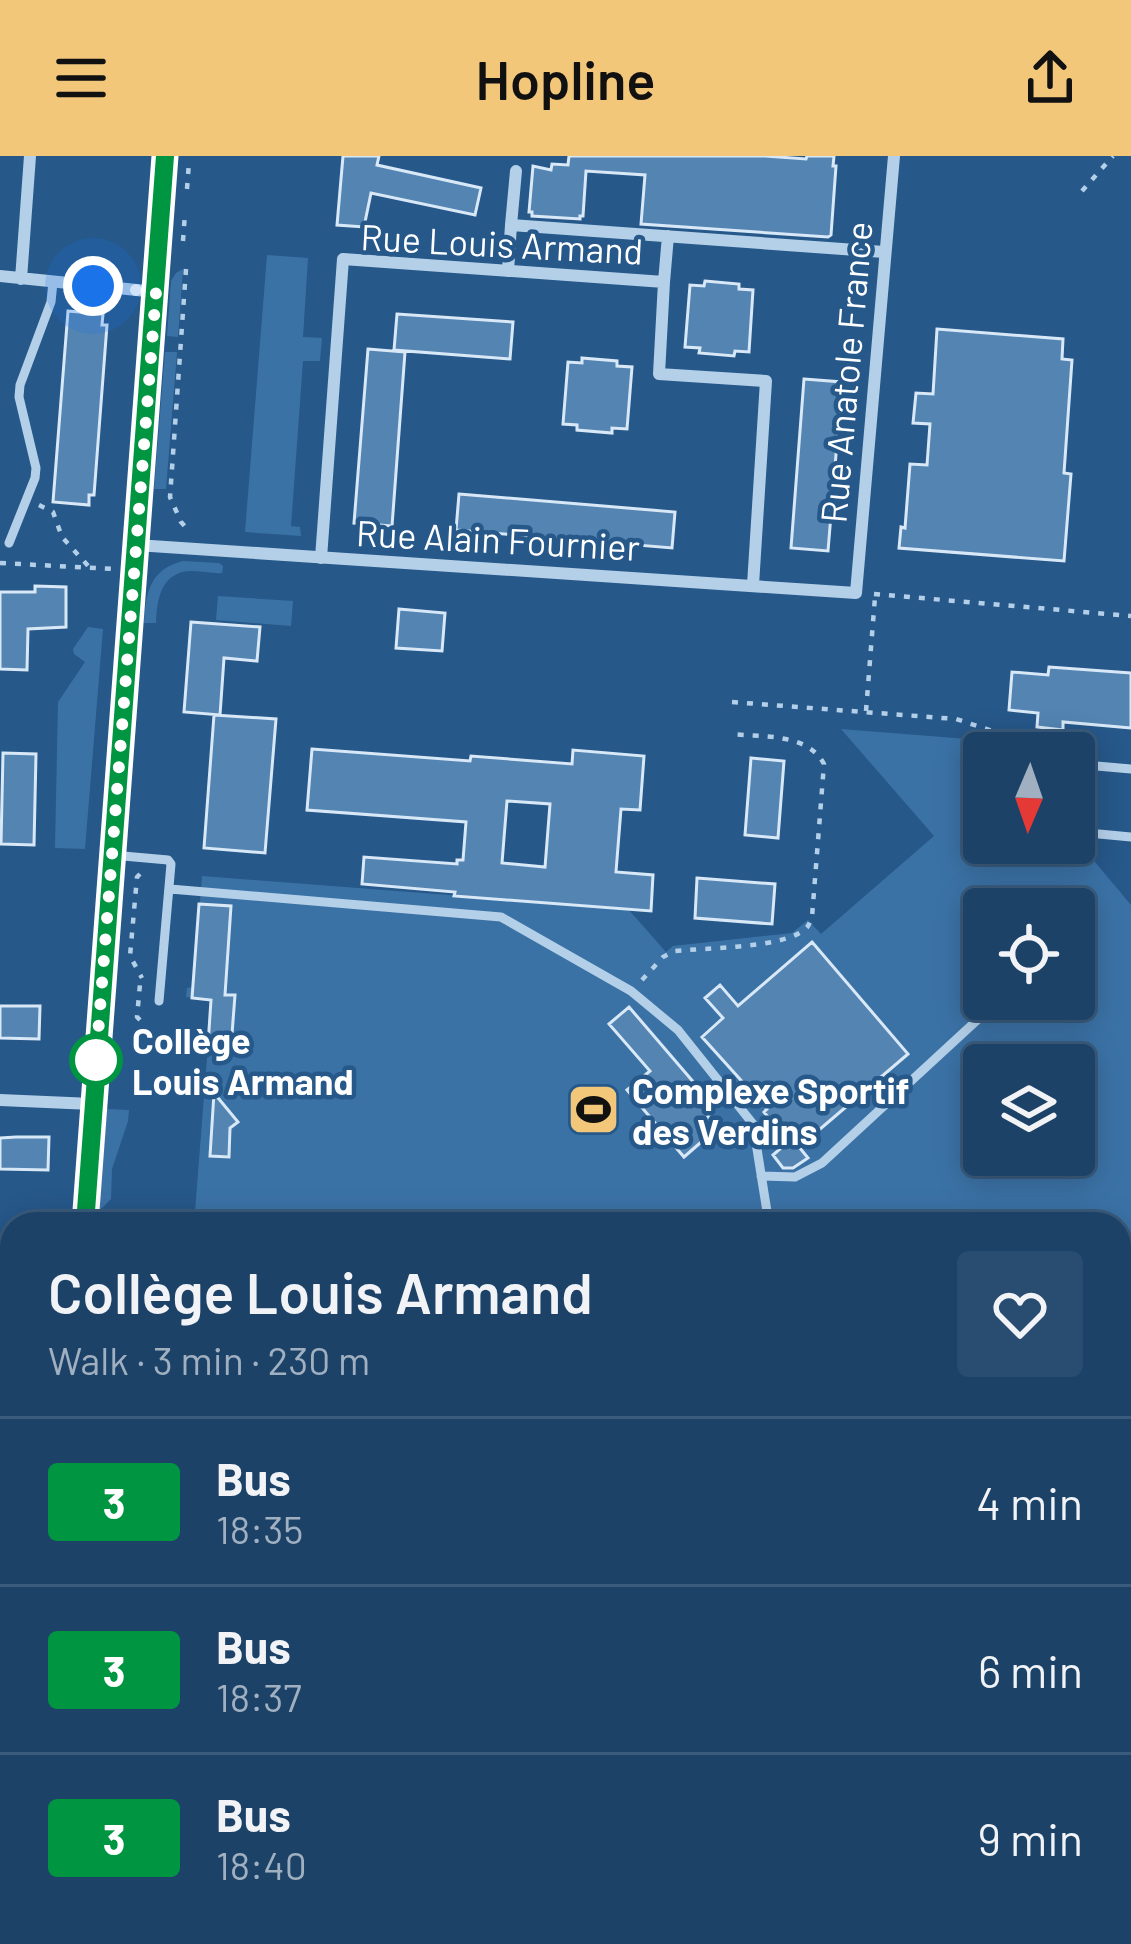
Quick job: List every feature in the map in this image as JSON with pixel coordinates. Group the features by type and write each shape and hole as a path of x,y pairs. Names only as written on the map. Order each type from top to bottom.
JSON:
{"street":[{"path":"21,278 30,156"},
{"path":"86,1212 165,156"},
{"name":"Rue Anatole France","path":"856,593 893,156"},
{"path":"508,271 516,170"},
{"path":"512,225 884,252"},
{"name":"Rue Louis Armand","path":"668,236 659,374 766,381 753,585"},
{"name":"Rue Louis Armand","path":"321,558 343,259 664,282"},
{"path":"0,276 156,292"},
{"name":"Rue Alain Fournier","path":"136,545 856,593"},
{"path":"0,1100 92,1103"}],"lane":[{"path":"9,543 36,468 20,385 51,302 53,282"},
{"path":"1095,766 1131,769"},
{"path":"1099,834 1131,837"},
{"path":"112,855 171,864 159,1001"},
{"path":"170,889 501,917 631,991 678,1030 753,1124 767,1212"},
{"path":"761,1176 795,1177 822,1163 977,1020"}],"path":[{"path":"1082,191 1113,156"},
{"path":"187,189 189,161"},
{"path":"183,241 185,213"},
{"path":"187,269 170,494 189,531"},
{"path":"154,493 170,494"},
{"path":"26,500 53,512 62,536 90,568"},
{"path":"0,563 116,569"},
{"path":"856,593 1131,616"},
{"path":"866,711 875,594"},
{"path":"732,702 956,718 997,732"},
{"path":"631,991 663,957 675,951 771,942 806,929 812,917 824,764 817,751 801,742 730,734"},
{"path":"140,1020 140,983 145,981 130,956 136,877 145,871"}],"shaded area":[{"path":"267,255 308,258 303,337 322,338 320,361 303,361 291,526 300,527 301,536 245,532"},
{"path":"183,269 178,337 167,336 171,281"},
{"path":"165,352 177,352 166,489 154,489"},
{"path":"183,561 219,563 222,573 174,575 161,593 156,623 144,623 152,583 163,570"},
{"path":"218,596 293,601 291,626 216,620"},
{"path":"88,627 103,629 85,849 55,848 58,702 85,662 73,649"},
{"name":"Complexe Sportif des Verdins","path":"841,729 963,739 963,864 1095,862 1131,905 1131,1212 195,1212 212,994 186,997 187,988 193,987 202,876 628,909 666,952 673,946 792,933 808,920 821,934 934,836"},
{"path":"107,1109 129,1110 112,1169 111,1199 100,1212 94,1212 100,1196"}],"building":[{"path":"343,156 379,156 377,165 481,188 475,215 371,193 364,227 337,225"},
{"path":"569,156 834,156 831,235 641,224 645,175 586,171 580,219 532,216 533,166 551,170 552,164 568,165"},
{"path":"705,281 753,290 749,352 735,351 734,356 685,347 690,285 704,286"},
{"path":"68,311 103,314 102,325 107,325 94,495 89,495 89,505 53,502"},
{"path":"397,314 513,322 510,359 394,350"},
{"path":"937,329 1063,339 1062,359 1072,360 1064,561 899,548 910,464 927,465 930,424 913,423 916,393 933,394"},
{"path":"368,349 405,352 392,526 354,523"},
{"path":"582,358 632,367 627,429 612,428 612,433 563,424 568,362 582,363"},
{"path":"804,379 842,382 828,551 791,548"},
{"path":"459,494 675,512 672,548 456,530"},
{"path":"35,586 66,587 66,627 28,629 27,670 0,669 0,592 35,592"},
{"path":"399,609 445,613 442,651 396,648"},
{"path":"191,622 260,627 257,661 224,658 220,715 184,712"},
{"path":"1049,667 1131,673 1131,728 1063,722 1063,730 1037,727 1038,713 1009,710 1012,672 1048,675"},
{"path":"214,715 276,719 265,853 204,848"},
{"path":"312,749 572,764 573,750 644,756 640,810 621,809 616,872 653,875 651,911 362,884 364,857 457,864 463,860 466,822 307,810","holes":["507,801 550,804 545,867 502,863"]},
{"path":"3,753 36,754 34,845 1,844"},
{"path":"751,758 784,761 778,838 745,835"},
{"path":"697,878 775,884 772,924 695,918"},
{"path":"199,904 231,906 225,995 235,995 231,1047 208,1045 211,1000 192,998"},
{"path":"812,942 908,1054 799,1147 808,1158 793,1168 783,1168 773,1155 781,1148 763,1128 767,1109 702,1037 723,1018 705,998 720,985 738,1006"},
{"path":"0,1006 40,1006 39,1039 0,1038"},
{"path":"629,1007 714,1106 706,1120 715,1130 684,1157 627,1090 650,1071 609,1024"},
{"path":"214,1093 238,1122 230,1128 229,1157 210,1156"},
{"path":"49,1137 48,1170 0,1169 0,1138"}],"bus line":[{"name":"3","path":"86,1212 165,156"}],"place":[{"name":"Collège Louis Armand","path":"96,1060"},
{"name":"Complexe Sportif des Verdins","path":"593,1110"}],"route":[{"path":"93,286 156,292 96,1060"}]}
